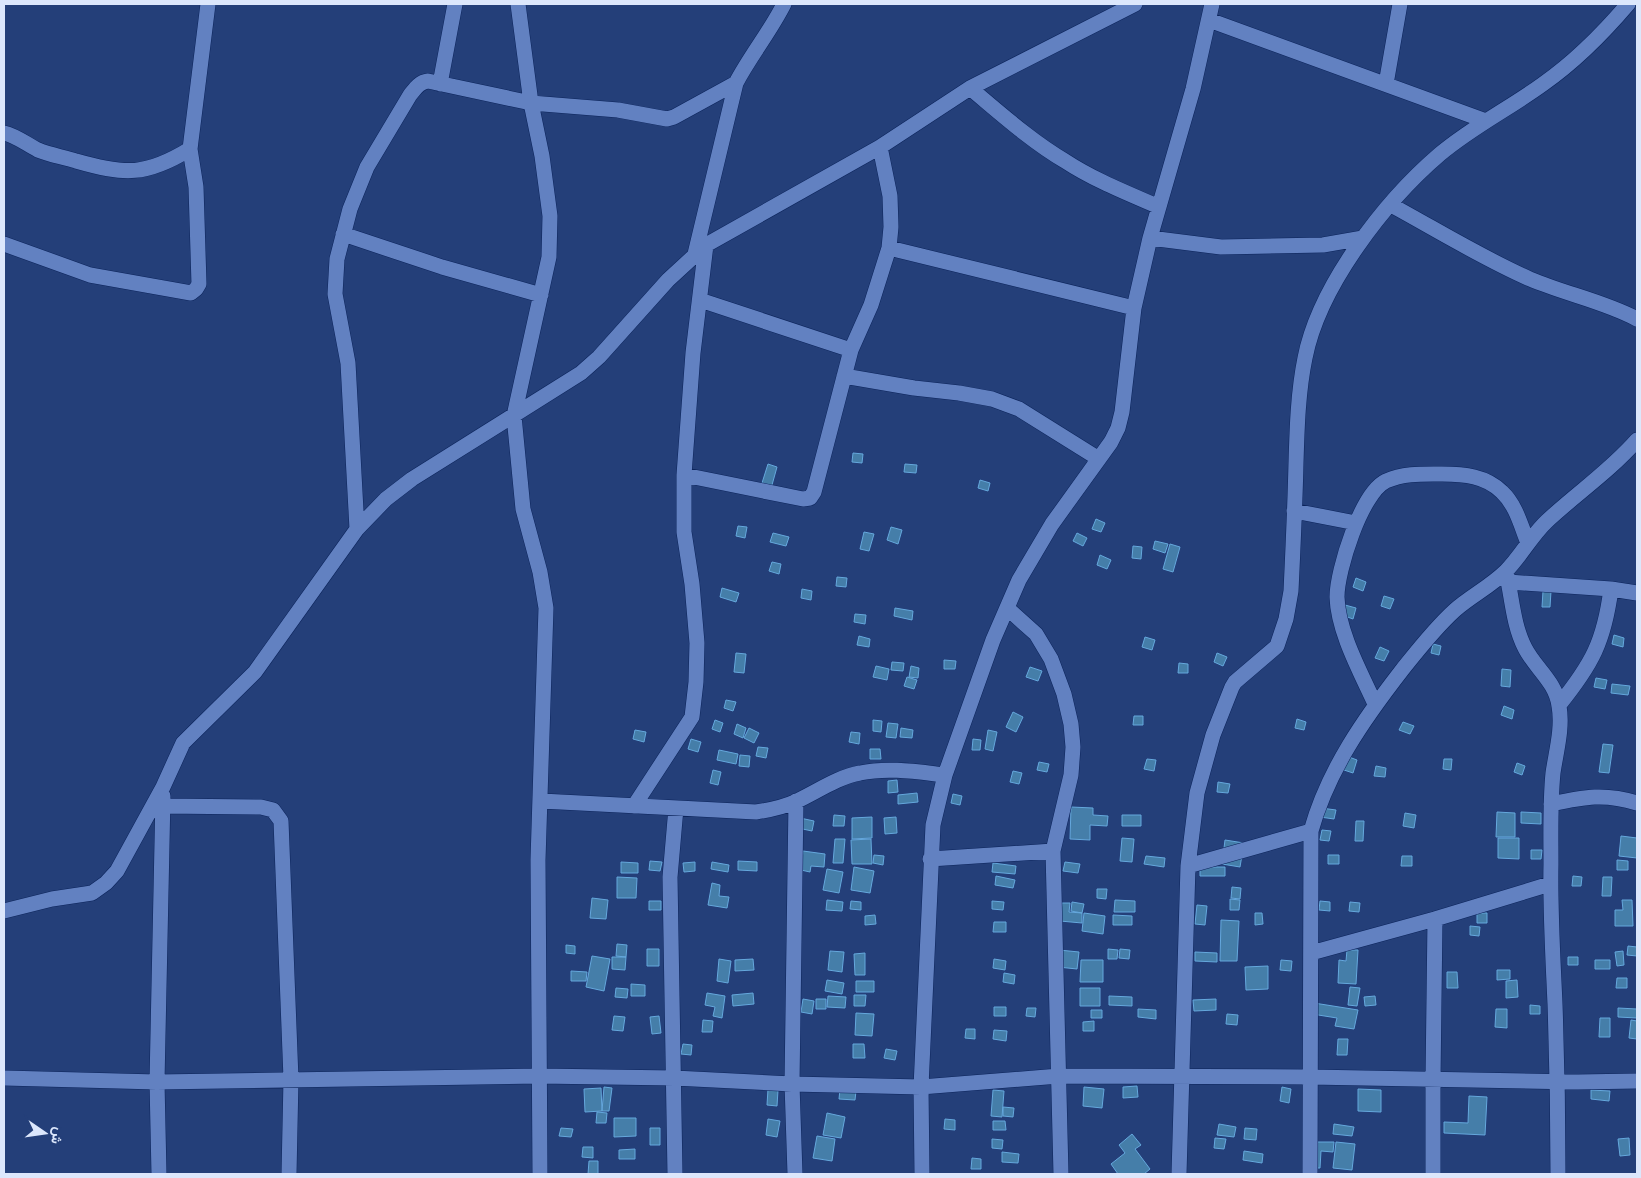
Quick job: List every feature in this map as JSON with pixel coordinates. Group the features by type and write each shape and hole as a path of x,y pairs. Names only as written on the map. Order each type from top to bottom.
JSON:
{"street":[{"path":"4,244 90,275 191,293 196,290 199,284 199,252 196,187 190,149 208,4"},
{"path":"440,84 455,4"},
{"path":"518,4 531,103 542,156 550,216 549,257 514,416 523,509 540,572 546,608 538,860 540,1174"},
{"path":"634,806 692,717 696,682 697,643 692,584 684,532 684,475 693,353 700,300 701,250 736,84 784,4"},
{"path":"4,911 92,893 106,883 116,871 163,787 183,743 255,672 357,529 386,499 412,479 581,373 599,357 668,280 701,250 880,147 970,88 1135,4"},
{"path":"922,1174 921,1087 930,859 933,825 945,776 993,640 1019,580 1052,524 1111,442 1118,428 1122,412 1134,308 1150,238 1191,98 1212,4"},
{"path":"1386,84 1400,4"},
{"path":"1179,1174 1180,1077 1188,866 1197,793 1213,735 1232,687 1235,682 1277,646 1286,619 1291,591 1300,400 1305,358 1317,316 1336,279 1363,238 1404,189 1441,153 1486,121 1544,84 1616,18 1628,4"},
{"path":"1209,20 1486,121"},
{"path":"357,529 348,363 335,294 337,259 350,209 367,167 410,95 423,82 531,103 618,110 667,119 736,84"},
{"path":"970,88 1020,130 1064,161 1159,207"},
{"path":"4,133 12,135 40,150 116,171 135,171 152,168 168,162 190,149"},
{"path":"684,475 803,500 810,498 814,492 851,350 870,305 889,248 892,227 890,196 880,147"},
{"path":"1391,205 1529,279 1602,304 1637,319"},
{"path":"343,234 442,267 541,295"},
{"path":"1150,238 1221,247 1323,245 1363,238"},
{"path":"889,248 1134,308"},
{"path":"700,300 851,350"},
{"path":"844,376 992,399 1019,409 1099,459"},
{"path":"1310,1174 1312,831 1317,810 1340,759 1375,704 1417,651 1454,611 1507,577 1528,543 1546,522 1605,473 1637,440"},
{"path":"1375,704 1342,624 1337,598 1339,577 1356,523 1369,497 1384,482 1408,474 1465,474 1485,480 1503,492 1514,508 1528,543"},
{"path":"1294,511 1356,523"},
{"path":"1507,577 1637,593"},
{"path":"1507,577 1516,626 1524,648 1534,664 1554,688 1559,705 1560,724 1551,804 1550,884 1557,1082 1558,1174"},
{"path":"1559,705 1589,665 1600,641 1608,615 1611,589"},
{"path":"1007,608 1036,634 1050,659 1064,694 1071,724 1073,747 1071,775 1053,850 1061,1174"},
{"path":"541,801 756,812 796,801 860,772 896,770 945,776"},
{"path":"159,1174 157,1082 163,787"},
{"path":"1551,804 1599,796 1620,798 1637,803"},
{"path":"795,1174 792,1084 796,801"},
{"path":"162,806 261,807 272,810 281,822 291,1079 289,1174"},
{"path":"675,1174 670,877 676,808"},
{"path":"1188,866 1312,831"},
{"path":"930,859 1053,850"},
{"path":"1311,954 1550,884"},
{"path":"1433,1174 1432,1080 1435,919"},
{"path":"4,1078 157,1082 539,1076 674,1078 792,1084 921,1087 1059,1076 1310,1077 1557,1082 1637,1080"}],"building":[{"path":"853,453 863,454 862,463 852,462"},
{"path":"768,464 777,467 772,485 762,483"},
{"path":"905,464 917,465 916,473 904,472"},
{"path":"980,480 990,483 988,491 978,488"},
{"path":"1096,519 1105,523 1101,532 1092,529"},
{"path":"738,526 747,527 745,538 736,536"},
{"path":"891,527 902,530 898,544 887,540"},
{"path":"864,532 874,534 869,551 860,549"},
{"path":"773,533 789,537 786,546 770,542"},
{"path":"1077,533 1087,538 1083,546 1073,541"},
{"path":"1155,541 1168,544 1165,553 1153,549"},
{"path":"1170,544 1180,547 1173,572 1163,569"},
{"path":"1133,546 1142,547 1141,559 1132,558"},
{"path":"1100,555 1111,560 1107,569 1097,565"},
{"path":"772,562 781,564 779,574 769,571"},
{"path":"837,577 847,578 846,587 836,586"},
{"path":"1356,578 1366,582 1363,591 1353,587"},
{"path":"722,588 739,593 736,602 720,597"},
{"path":"802,589 812,591 811,600 801,598"},
{"path":"1543,591 1551,591 1550,607 1542,607"},
{"path":"1384,596 1394,599 1390,609 1381,606"},
{"path":"1345,605 1356,608 1353,619 1342,615"},
{"path":"895,608 913,611 912,620 894,616"},
{"path":"855,614 866,615 865,624 854,622"},
{"path":"1614,635 1624,638 1623,647 1612,644"},
{"path":"859,636 870,639 869,647 857,645"},
{"path":"1145,637 1155,640 1152,650 1142,647"},
{"path":"1433,644 1441,646 1439,655 1431,653"},
{"path":"1380,647 1389,651 1384,661 1375,658"},
{"path":"736,653 746,654 744,673 734,672"},
{"path":"1217,653 1227,657 1223,666 1214,662"},
{"path":"944,660 956,661 955,669 944,669"},
{"path":"892,662 904,663 903,671 891,670"},
{"path":"1179,663 1188,664 1188,673 1178,673"},
{"path":"876,666 889,669 887,680 873,677"},
{"path":"911,666 919,668 918,678 909,677"},
{"path":"1030,667 1042,671 1038,681 1026,677"},
{"path":"1502,669 1511,670 1510,687 1501,686"},
{"path":"907,677 917,680 914,689 904,686"},
{"path":"1596,678 1607,680 1605,689 1594,687"},
{"path":"1612,684 1630,686 1628,695 1611,693"},
{"path":"726,700 736,702 733,711 724,708"},
{"path":"1504,706 1514,710 1512,719 1501,715"},
{"path":"1013,712 1023,717 1016,732 1006,727"},
{"path":"1134,716 1143,716 1143,725 1133,725"},
{"path":"1297,719 1306,722 1304,730 1295,728"},
{"path":"715,720 723,723 720,732 712,729"},
{"path":"873,720 882,721 881,732 873,731"},
{"path":"1403,722 1414,726 1410,734 1399,730"},
{"path":"888,723 898,724 896,738 886,737"},
{"path":"737,724 746,728 743,738 734,734"},
{"path":"749,728 759,733 754,743 744,738"},
{"path":"901,728 913,730 912,738 900,737"},
{"path":"635,730 646,732 644,742 633,739"},
{"path":"988,730 997,732 993,751 985,749"},
{"path":"851,732 860,733 859,744 849,742"},
{"path":"691,739 701,742 698,752 688,749"},
{"path":"973,739 981,740 980,750 972,750"},
{"path":"1603,744 1613,745 1609,773 1599,772"},
{"path":"758,747 768,748 766,758 756,756"},
{"path":"870,749 880,749 881,759 870,759"},
{"path":"719,750 738,754 736,764 717,760"},
{"path":"740,755 750,756 749,767 739,766"},
{"path":"1349,757 1357,760 1353,773 1344,770"},
{"path":"1147,759 1156,760 1154,771 1144,769"},
{"path":"1444,759 1452,759 1451,770 1443,769"},
{"path":"1039,762 1049,764 1047,772 1037,770"},
{"path":"1517,763 1525,766 1522,775 1514,772"},
{"path":"1376,766 1386,768 1385,777 1374,776"},
{"path":"713,770 721,772 718,785 710,783"},
{"path":"1013,771 1022,773 1019,784 1010,782"},
{"path":"897,780 898,792 888,793 888,781"},
{"path":"1218,782 1230,784 1228,793 1217,792"},
{"path":"917,793 918,802 898,804 898,795"},
{"path":"953,794 962,796 960,805 951,803"},
{"path":"1071,807 1093,808 1093,815 1108,816 1107,826 1090,825 1090,840 1070,839"},
{"path":"1321,808 1336,810 1334,819 1320,817"},
{"path":"1497,812 1515,813 1515,837 1496,837"},
{"path":"1521,812 1541,813 1541,824 1521,823"},
{"path":"1405,813 1416,815 1414,828 1403,826"},
{"path":"834,815 845,816 844,826 833,826"},
{"path":"1122,815 1141,815 1141,826 1122,826"},
{"path":"872,817 872,838 852,839 852,818"},
{"path":"896,817 897,833 885,834 884,818"},
{"path":"800,818 814,821 812,831 798,828"},
{"path":"1356,821 1364,821 1363,841 1355,841"},
{"path":"1322,830 1331,831 1329,841 1320,840"},
{"path":"1621,836 1637,838 1637,858 1619,856"},
{"path":"1122,838 1134,839 1132,862 1120,861"},
{"path":"1498,838 1519,838 1519,859 1498,858"},
{"path":"835,839 845,839 843,863 833,863"},
{"path":"871,839 872,864 852,864 851,840"},
{"path":"1225,840 1244,843 1240,867 1222,864"},
{"path":"1531,850 1542,850 1541,859 1531,859"},
{"path":"803,851 825,854 824,867 811,866 810,872 801,870"},
{"path":"874,855 884,856 883,865 873,863"},
{"path":"1328,855 1339,855 1339,864 1328,864"},
{"path":"1146,856 1165,858 1164,867 1144,864"},
{"path":"1402,856 1412,856 1412,866 1401,866"},
{"path":"1617,860 1628,861 1628,870 1617,870"},
{"path":"650,861 662,862 660,871 649,870"},
{"path":"738,861 757,862 757,871 738,870"},
{"path":"621,862 638,863 638,873 621,873"},
{"path":"695,862 695,871 684,872 683,863"},
{"path":"712,862 729,865 728,872 711,869"},
{"path":"1065,862 1080,864 1078,873 1063,871"},
{"path":"993,863 1016,866 1015,874 992,872"},
{"path":"854,867 874,871 870,893 851,890"},
{"path":"1200,867 1225,867 1225,876 1200,876"},
{"path":"827,869 843,872 839,893 823,890"},
{"path":"996,876 1015,880 1013,888 995,885"},
{"path":"1573,876 1582,877 1581,886 1572,886"},
{"path":"617,877 637,878 636,898 617,898"},
{"path":"1603,877 1612,877 1611,896 1602,896"},
{"path":"712,883 720,885 719,896 729,897 727,908 708,905"},
{"path":"1232,887 1241,888 1240,899 1231,898"},
{"path":"1097,889 1107,889 1106,899 1097,898"},
{"path":"592,898 608,900 606,919 590,918"},
{"path":"1230,899 1240,900 1239,910 1230,910"},
{"path":"827,900 843,902 842,911 826,910"},
{"path":"1115,900 1135,901 1135,912 1114,912"},
{"path":"1622,900 1632,900 1633,926 1615,926 1615,910 1623,910"},
{"path":"649,901 661,901 661,910 649,910"},
{"path":"851,901 861,902 861,910 850,909"},
{"path":"992,901 1004,902 1003,910 992,909"},
{"path":"1320,901 1330,902 1330,911 1319,910"},
{"path":"1072,902 1084,904 1082,913 1071,911"},
{"path":"1350,902 1360,903 1359,912 1349,911"},
{"path":"1062,903 1070,903 1069,912 1082,913 1082,923 1060,921"},
{"path":"1197,905 1207,906 1205,925 1195,924"},
{"path":"1084,913 1105,916 1103,934 1082,931"},
{"path":"1255,913 1262,913 1263,924 1255,925"},
{"path":"1477,913 1487,913 1487,923 1477,923"},
{"path":"875,915 876,924 865,925 865,916"},
{"path":"1113,915 1132,916 1132,925 1113,925"},
{"path":"1221,920 1239,921 1237,961 1220,961"},
{"path":"994,922 1006,922 1006,932 993,932"},
{"path":"1470,926 1480,927 1479,936 1470,935"},
{"path":"617,944 627,945 626,957 616,956"},
{"path":"566,945 575,946 575,954 566,953"},
{"path":"1628,946 1637,947 1637,956 1627,955"},
{"path":"647,949 659,949 659,966 647,966"},
{"path":"1108,949 1118,950 1117,959 1108,959"},
{"path":"1120,949 1130,950 1129,959 1119,958"},
{"path":"1059,950 1079,952 1077,969 1058,967"},
{"path":"1347,950 1358,950 1356,984 1338,983 1339,960 1346,961"},
{"path":"830,951 844,952 842,972 828,970"},
{"path":"1623,951 1624,965 1617,966 1615,952"},
{"path":"1195,952 1217,953 1217,962 1195,961"},
{"path":"865,953 865,975 855,975 854,954"},
{"path":"592,956 610,959 604,991 586,987"},
{"path":"612,957 626,957 625,970 612,969"},
{"path":"1568,957 1578,957 1578,965 1568,965"},
{"path":"719,959 731,961 728,983 717,981"},
{"path":"753,959 754,970 735,971 735,960"},
{"path":"994,959 1006,961 1005,970 993,968"},
{"path":"1081,960 1103,960 1103,982 1080,982"},
{"path":"1281,960 1292,961 1291,971 1280,970"},
{"path":"1595,960 1610,960 1610,969 1595,969"},
{"path":"1268,966 1268,989 1246,990 1245,967"},
{"path":"1497,970 1510,970 1510,979 1497,980"},
{"path":"571,971 587,972 586,981 571,981"},
{"path":"1447,972 1457,972 1458,988 1447,988"},
{"path":"1004,973 1015,975 1014,984 1003,982"},
{"path":"1617,978 1627,978 1627,988 1616,988"},
{"path":"827,980 844,983 842,994 825,991"},
{"path":"1517,980 1518,997 1506,998 1506,981"},
{"path":"856,981 874,981 874,992 856,992"},
{"path":"631,984 645,985 645,996 631,996"},
{"path":"1350,987 1360,988 1357,1006 1348,1005"},
{"path":"616,988 628,989 627,998 615,997"},
{"path":"1080,988 1100,988 1100,1006 1080,1006"},
{"path":"707,993 725,996 722,1018 713,1016 715,1007 705,1005"},
{"path":"753,993 754,1004 733,1006 732,995"},
{"path":"854,995 866,995 865,1006 854,1006"},
{"path":"828,996 846,997 845,1008 827,1007"},
{"path":"1109,996 1132,997 1132,1006 1109,1005"},
{"path":"1375,996 1376,1005 1365,1006 1364,997"},
{"path":"803,999 814,1001 812,1014 801,1012"},
{"path":"816,999 826,999 826,1009 816,1009"},
{"path":"1216,999 1216,1010 1194,1011 1193,1000"},
{"path":"1314,1003 1358,1010 1354,1029 1335,1026 1337,1018 1312,1014"},
{"path":"1530,1005 1540,1006 1540,1014 1530,1014"},
{"path":"994,1007 1006,1007 1006,1016 994,1016"},
{"path":"1027,1008 1036,1008 1035,1017 1026,1016"},
{"path":"1618,1008 1637,1009 1637,1018 1618,1017"},
{"path":"1138,1009 1156,1010 1156,1019 1138,1017"},
{"path":"1496,1009 1507,1009 1507,1028 1495,1027"},
{"path":"1091,1010 1102,1010 1102,1018 1091,1018"},
{"path":"856,1013 874,1014 872,1036 855,1035"},
{"path":"1227,1014 1238,1015 1237,1025 1226,1024"},
{"path":"614,1016 625,1017 623,1031 612,1030"},
{"path":"659,1016 661,1033 652,1034 650,1017"},
{"path":"1600,1018 1610,1018 1610,1037 1599,1037"},
{"path":"703,1020 713,1021 712,1032 702,1032"},
{"path":"1631,1020 1637,1021 1637,1039 1629,1038"},
{"path":"1094,1021 1094,1031 1083,1031 1083,1022"},
{"path":"966,1029 975,1029 975,1039 965,1038"},
{"path":"994,1030 1007,1031 1006,1041 993,1039"},
{"path":"1338,1039 1348,1039 1347,1055 1337,1055"},
{"path":"683,1044 692,1045 691,1055 681,1054"},
{"path":"853,1044 864,1044 865,1058 853,1058"},
{"path":"886,1049 897,1051 895,1060 884,1058"},
{"path":"1137,1086 1138,1097 1123,1098 1123,1087"},
{"path":"604,1087 612,1088 609,1111 602,1111"},
{"path":"1084,1087 1104,1089 1102,1108 1083,1106"},
{"path":"1282,1087 1291,1089 1289,1103 1280,1101"},
{"path":"601,1088 602,1111 585,1112 584,1089"},
{"path":"768,1089 778,1090 777,1106 767,1105"},
{"path":"840,1089 856,1091 855,1100 839,1099"},
{"path":"1358,1089 1381,1090 1381,1112 1358,1111"},
{"path":"993,1090 1004,1091 1002,1117 991,1116"},
{"path":"1591,1090 1610,1091 1609,1101 1591,1099"},
{"path":"1469,1096 1487,1097 1485,1135 1444,1133 1444,1122 1468,1123"},
{"path":"1003,1107 1014,1108 1013,1117 1003,1116"},
{"path":"597,1112 607,1113 606,1123 596,1123"},
{"path":"827,1113 845,1117 841,1138 823,1135"},
{"path":"614,1118 636,1118 636,1136 614,1137"},
{"path":"768,1119 780,1121 777,1137 766,1135"},
{"path":"945,1119 955,1120 955,1130 944,1129"},
{"path":"993,1121 1005,1121 1006,1130 993,1130"},
{"path":"1219,1124 1236,1127 1234,1137 1217,1135"},
{"path":"1334,1124 1354,1127 1352,1136 1333,1134"},
{"path":"561,1128 573,1129 571,1137 559,1136"},
{"path":"650,1128 660,1128 660,1145 650,1145"},
{"path":"1245,1128 1257,1129 1256,1140 1244,1139"},
{"path":"1132,1134 1141,1145 1135,1149 1150,1169 1144,1174 1118,1174 1111,1164 1125,1153 1119,1145"},
{"path":"817,1136 835,1139 832,1161 813,1158"},
{"path":"1215,1138 1226,1139 1224,1149 1214,1148"},
{"path":"1629,1138 1630,1155 1620,1156 1618,1139"},
{"path":"992,1139 1003,1140 1002,1149 992,1148"},
{"path":"1312,1142 1334,1142 1333,1152 1321,1151 1320,1168 1312,1168"},
{"path":"1336,1142 1355,1144 1352,1170 1333,1168"},
{"path":"583,1147 593,1147 593,1158 582,1157"},
{"path":"635,1149 635,1159 619,1159 619,1150"},
{"path":"1244,1151 1263,1154 1262,1163 1243,1160"},
{"path":"1002,1152 1019,1154 1018,1163 1002,1162"},
{"path":"972,1158 981,1159 981,1169 971,1169"},
{"path":"589,1161 598,1161 598,1174 588,1174"}]}
